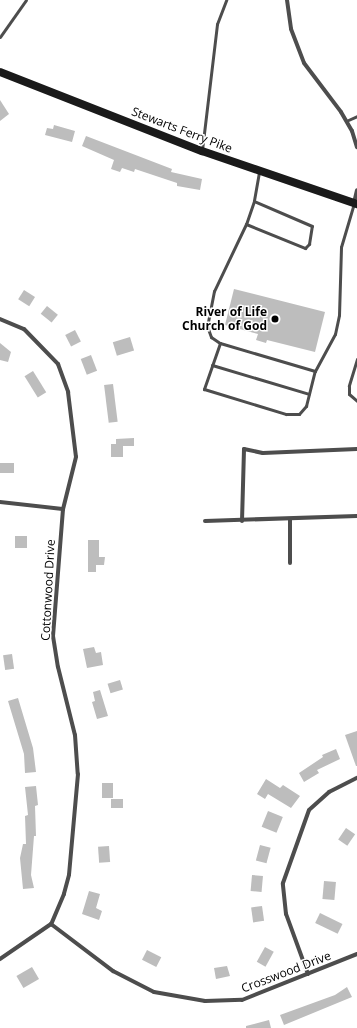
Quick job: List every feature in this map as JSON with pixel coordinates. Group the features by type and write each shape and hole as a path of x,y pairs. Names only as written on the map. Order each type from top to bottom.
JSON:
{"main road":[{"name":"Stewarts Ferry Pike","path":"0,72 202,152 356,204"}],"street":[{"path":"287,0 291,29 304,63 346,120 356,136 357,147"},
{"path":"356,204 357,190"},
{"name":"Cottonwood Drive","path":"0,320 24,329 58,364 65,385 74,428 76,457 64,510 53,636 58,666 75,735 78,774 70,875 51,924"},
{"path":"242,521 244,449 262,453 357,449"},
{"path":"0,502 64,510"},
{"path":"205,521 242,521 357,516"},
{"path":"290,519 290,563"},
{"path":"308,974 286,914 282,882 309,810 329,792 357,778"},
{"path":"0,959 51,924"},
{"name":"Crosswood Drive","path":"51,924 114,971 154,992 205,1001 242,1000 357,954"}],"lane":[{"path":"0,37 26,0"},
{"path":"202,152 217,24 226,0"},
{"path":"346,120 357,116"},
{"path":"259,171 254,201 246,224 221,273 209,313 208,326 212,337 220,343 315,371"},
{"path":"246,224 305,248 309,244 312,226 254,201"},
{"path":"220,343 204,388 278,412 298,414 306,406 315,371 335,334 339,314 341,247 356,204"},
{"path":"357,359 349,386 350,394 357,401"},
{"path":"212,364 309,394"}],"building":[{"path":"0,100 9,114 0,121"},
{"path":"54,125 75,131 72,142 45,135 47,128 53,129"},
{"path":"86,136 172,169 171,172 202,179 200,190 177,186 177,183 135,169 134,172 122,168 120,172 111,169 114,160 82,146"},
{"name":"River of Life Church of God","path":"234,289 325,312 315,352 267,340 266,343 256,340 258,334 225,325"},
{"path":"24,290 35,297 29,306 18,299"},
{"path":"47,306 58,315 52,323 41,314"},
{"path":"75,330 81,342 71,347 65,335"},
{"path":"130,337 134,350 117,356 113,342"},
{"path":"0,343 11,352 8,362 0,360"},
{"path":"91,355 97,371 87,375 81,359"},
{"path":"33,371 46,392 38,398 25,376"},
{"path":"113,384 118,422 109,423 104,385"},
{"path":"134,438 134,446 123,446 123,457 111,457 111,444 116,444 116,439"},
{"path":"0,463 14,463 14,473 0,473"},
{"path":"15,536 27,536 27,548 15,548"},
{"path":"88,540 99,540 99,557 105,557 104,565 96,565 96,572 88,572"},
{"path":"94,647 96,653 101,652 103,665 87,668 83,649"},
{"path":"12,654 14,669 5,670 3,655"},
{"path":"120,680 123,690 110,693 108,684"},
{"path":"100,690 108,716 97,719 92,702 95,701 93,692"},
{"path":"18,698 33,748 36,772 25,773 24,754 8,701"},
{"path":"357,731 357,766 356,766 345,735"},
{"path":"336,749 340,759 317,770 319,773 304,782 299,773 323,757 322,755"},
{"path":"266,779 280,788 283,785 300,796 291,808 268,794 265,799 257,794"},
{"path":"102,783 113,783 113,798 102,798"},
{"path":"36,786 38,805 35,806 36,836 34,836 31,875 34,888 23,889 20,858 23,844 26,844 25,816 28,815 25,787"},
{"path":"111,799 123,799 123,808 111,808"},
{"path":"268,811 283,817 276,833 262,827"},
{"path":"346,828 355,834 347,846 338,840"},
{"path":"260,845 271,848 266,863 256,860"},
{"path":"109,846 110,862 99,863 98,847"},
{"path":"252,875 263,876 262,892 251,891"},
{"path":"324,881 336,882 334,900 322,899"},
{"path":"89,891 100,894 96,908 102,911 99,920 82,914"},
{"path":"262,906 264,921 253,922 251,908"},
{"path":"320,913 342,924 338,934 315,923"},
{"path":"265,947 274,952 266,967 257,962"},
{"path":"147,950 161,957 156,967 142,960"},
{"path":"227,966 230,976 216,979 214,968"},
{"path":"32,967 39,979 23,988 16,976"},
{"path":"347,987 352,997 284,1025 280,1015 335,995"},
{"path":"269,1020 271,1028 246,1028 246,1026"}],"place":[{"name":"River of Life Church of God","path":"275,319"}]}
